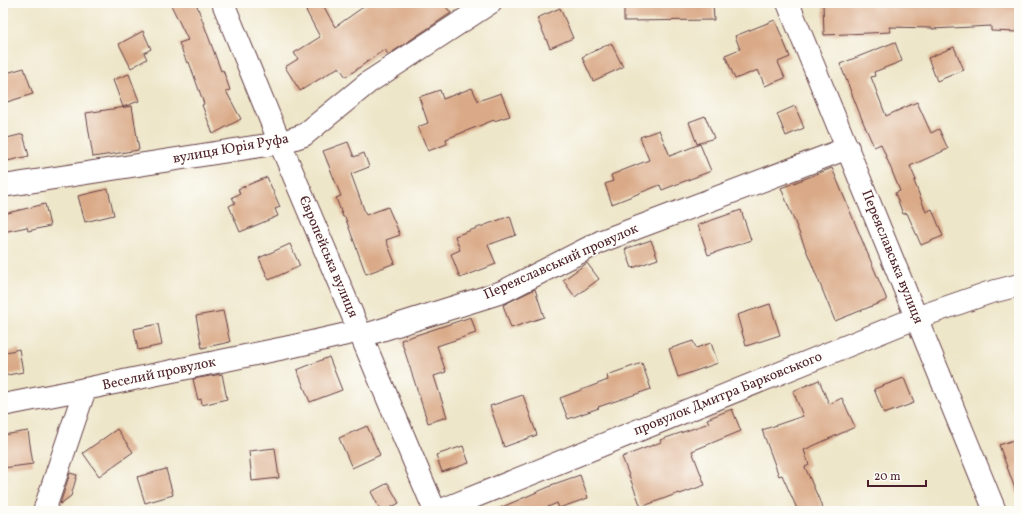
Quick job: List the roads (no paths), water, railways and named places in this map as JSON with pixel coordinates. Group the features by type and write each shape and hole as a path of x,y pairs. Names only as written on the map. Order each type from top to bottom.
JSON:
{"street":[{"name":"Європейська вулиця","path":"223,3 280,143 435,511"},
{"name":"вулиця Юрія Руфа","path":"3,186 280,143 304,135 369,82 490,3"},
{"name":"Переяславська вулиця","path":"788,3 995,511"},
{"name":"Переяславський провулок","path":"361,334 502,292 602,241 848,148"},
{"name":"провулок Дмитра Барковського","path":"439,511 916,318 988,293 1019,285"},
{"name":"Веселий провулок","path":"44,511 85,389 294,346 361,334"},
{"path":"3,405 85,389"}]}
